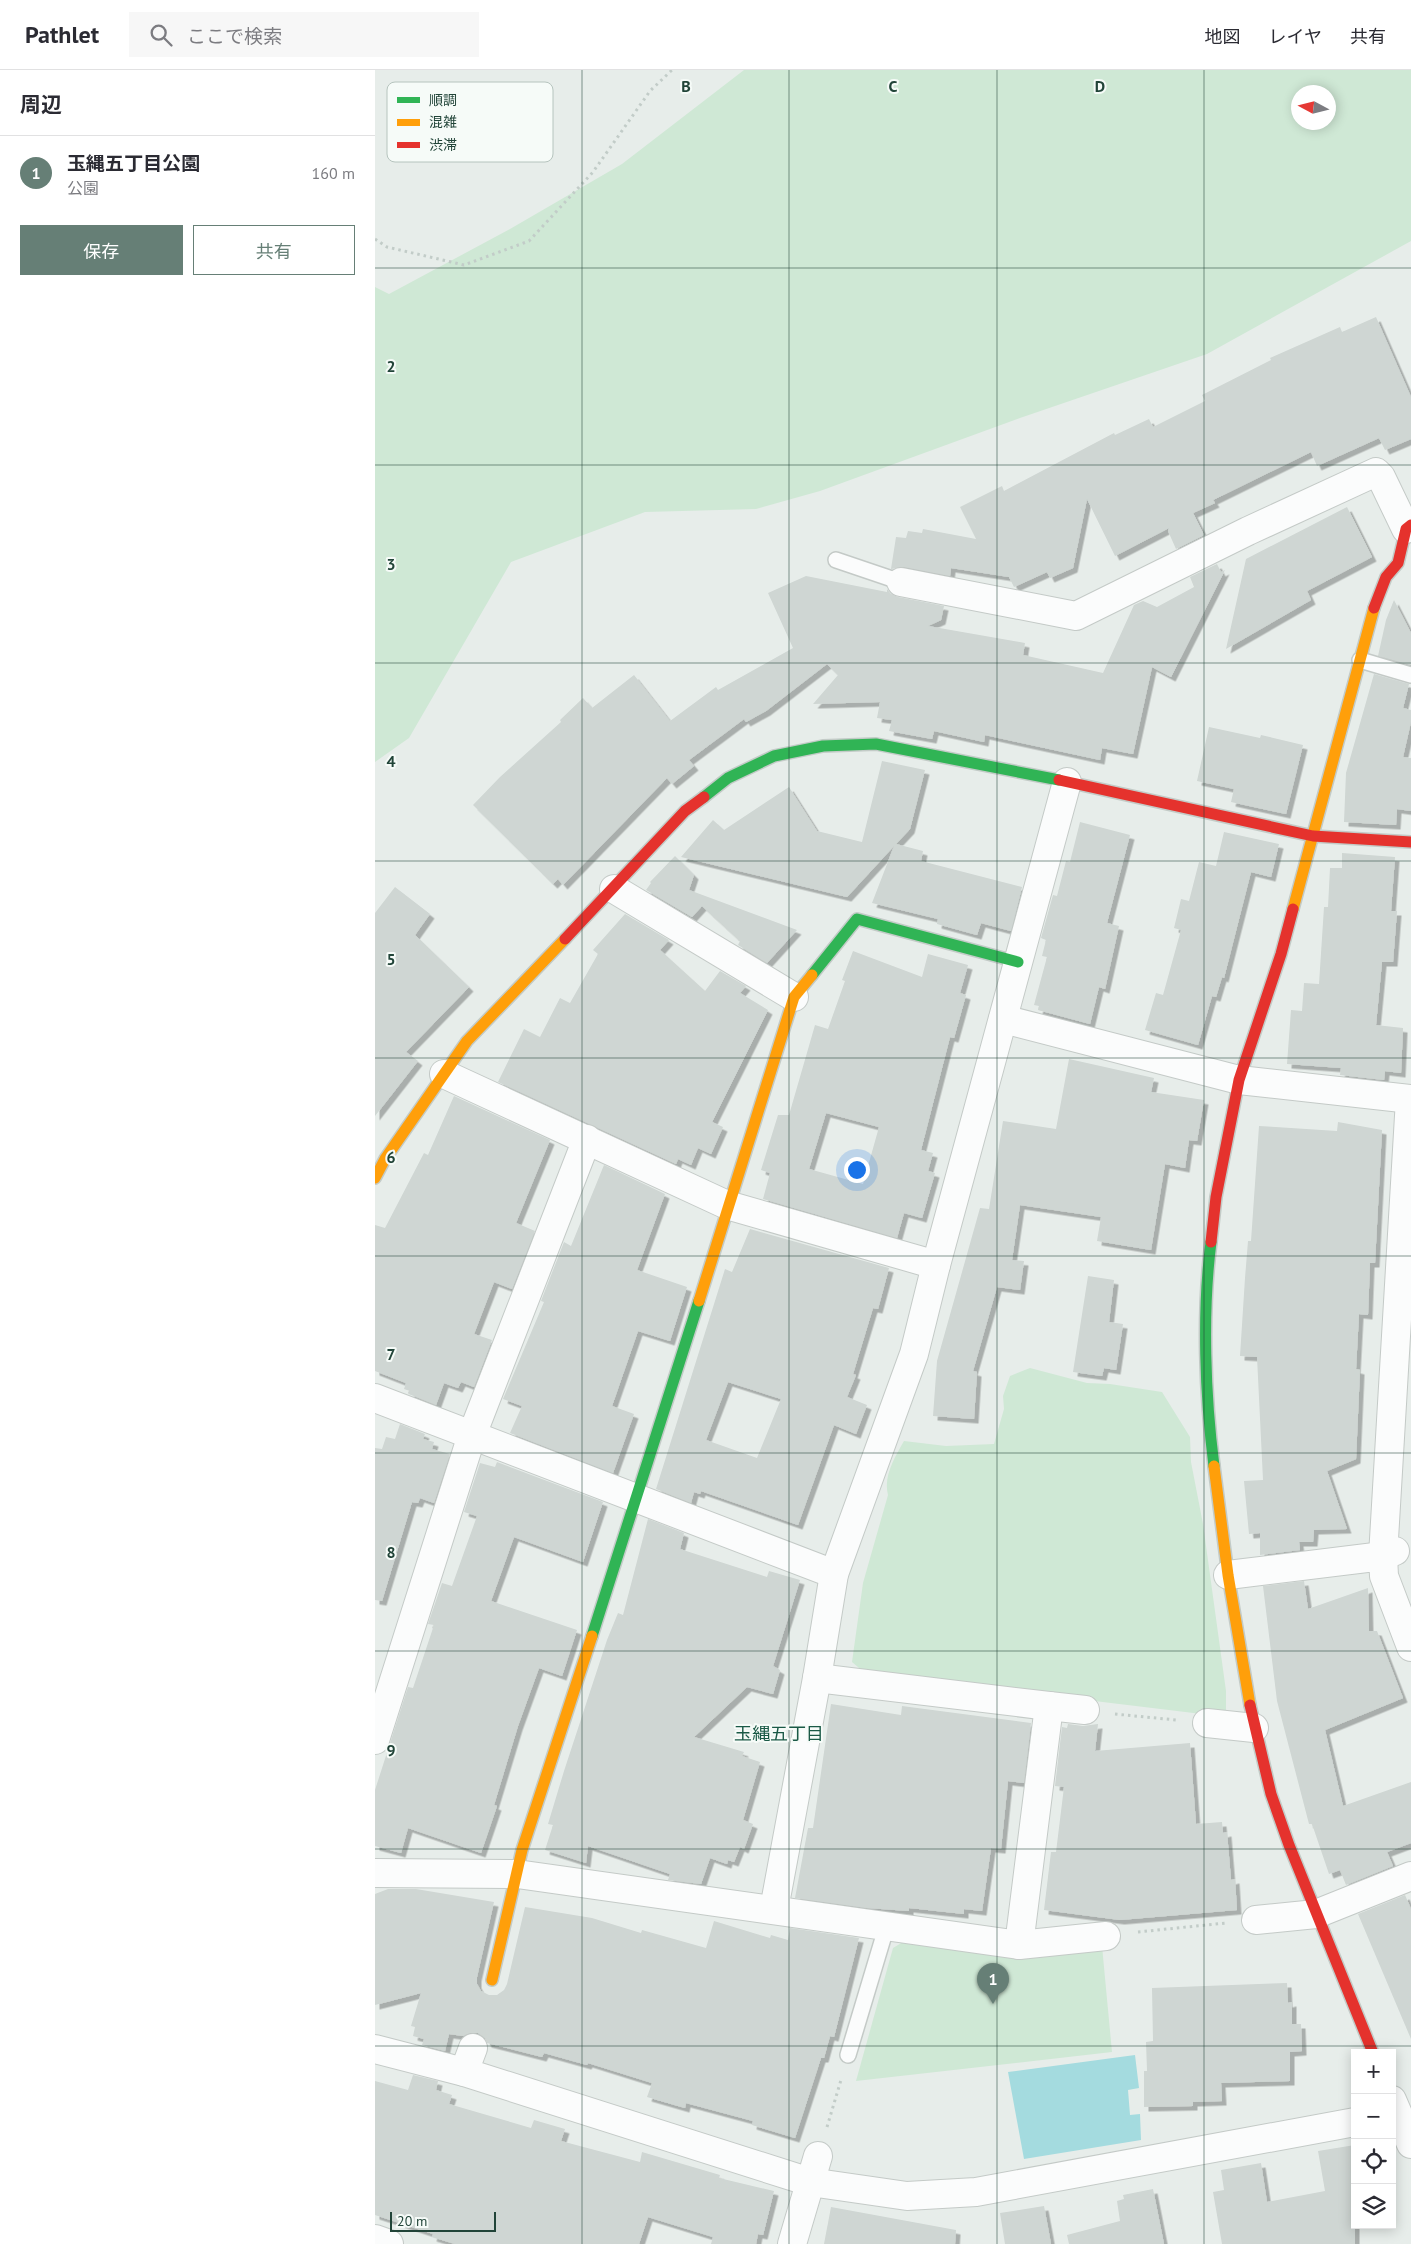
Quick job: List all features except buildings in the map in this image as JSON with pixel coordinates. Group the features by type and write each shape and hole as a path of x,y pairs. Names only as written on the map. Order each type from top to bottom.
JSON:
{"street":[{"path":"901,582 1077,616 1248,531 1375,472 1381,477 1408,527 1398,563 1386,577 1371,617 1281,954 1239,1080 1216,1197 1208,1262 1206,1349 1211,1452 1228,1575 1254,1728 1271,1794 1289,1845 1371,2049"},
{"path":"375,1178 385,1159 467,1041 614,889 685,811 728,778 774,756 823,746 876,744 1067,782 1313,836 1411,842"},
{"path":"774,1909 817,1678 834,1574 914,1354 936,1265 1067,782"},
{"path":"614,889 794,997"},
{"path":"492,1980 522,1850 637,1498 794,997 857,919 1018,962"},
{"path":"1003,1020 1239,1080 1410,1099 1389,1554 1384,1576 1411,1647"},
{"path":"444,1074 587,1139 727,1206 936,1265"},
{"path":"375,1740 472,1435 587,1139"},
{"path":"375,1398 834,1574"},
{"path":"1228,1575 1389,1554"},
{"path":"817,1678 1085,1710"},
{"path":"1019,1945 1049,1706"},
{"path":"1207,1723 1254,1728"},
{"path":"375,1873 517,1874 1019,1945 1106,1936"},
{"path":"1256,1920 1316,1914 1411,1876"},
{"path":"375,2050 469,2060 810,2182 907,2196 976,2192 1351,2123"},
{"path":"1398,2110 1411,2144"},
{"path":"792,2244 818,2156"},
{"path":"375,2239 389,2244"}],"lane":[{"path":"836,560 901,582"},
{"path":"1360,660 1411,676"},
{"path":"848,2055 887,1925"}],"path":[{"path":"375,239 387,247 464,265 529,241 593,172 650,91 673,70"},
{"path":"1085,1710 1207,1723"},
{"path":"1106,1936 1256,1920"},
{"path":"818,2156 848,2055"}],"green space":[{"path":"744,70 1411,70 1411,241 1207,354 1020,418 820,491 756,509 645,512 511,562 409,738 375,762 375,287 389,294 510,229 622,164"},
{"path":"1030,1368 1087,1383 1110,1384 1162,1392 1190,1437 1191,1462 1203,1524 1226,1691 1226,1714 1210,1715 865,1673 852,1662 863,1583 888,1495 888,1474 904,1441 946,1446 994,1444 1004,1409 1003,1396 1010,1376"},
{"path":"908,1939 1102,1946 1112,2052 856,2081 893,1948"}],"water":[{"path":"1135,2055 1139,2088 1128,2090 1130,2115 1140,2114 1141,2140 1024,2159 1008,2072"}],"traffic: fast":[{"path":"704,797 728,778 774,756 823,746 876,744 1059,780"},
{"path":"812,975 857,919 1018,962"},
{"path":"1211,1242 1206,1297 1206,1354 1208,1411 1214,1466"},
{"path":"592,1636 699,1301"}],"traffic: slow":[{"path":"1293,909 1374,608"},
{"path":"375,1178 385,1159 467,1041 565,939"},
{"path":"699,1301 794,997 812,975"},
{"path":"1214,1466 1228,1575 1250,1705"},
{"path":"492,1980 522,1850 592,1636"}],"traffic: jam":[{"path":"1374,608 1386,577 1398,563 1406,529 1411,525"},
{"path":"1059,780 1313,836 1411,842"},
{"path":"565,939 685,811 704,797"},
{"path":"1211,1242 1216,1197 1239,1080 1281,954 1293,909"},
{"path":"1250,1705 1271,1794 1289,1845 1371,2049"}],"place":[{"name":"玉縄五丁目公園","path":"993,2004"}],"district":[{"name":"玉縄五丁目","path":"779,1733"}]}
